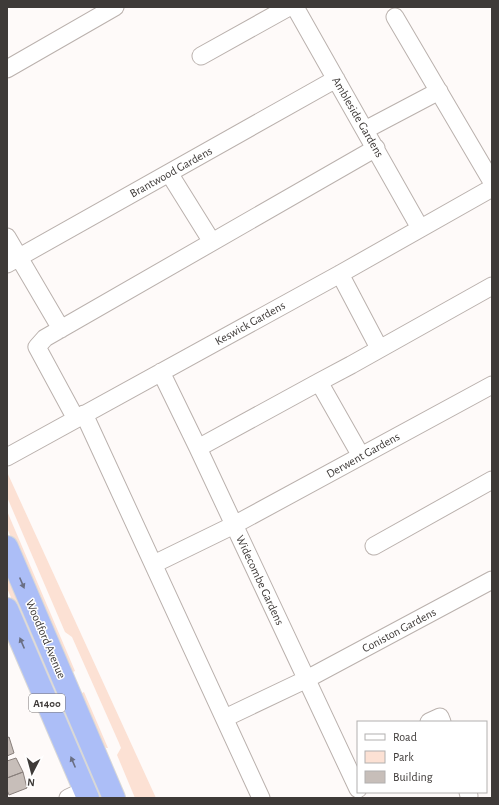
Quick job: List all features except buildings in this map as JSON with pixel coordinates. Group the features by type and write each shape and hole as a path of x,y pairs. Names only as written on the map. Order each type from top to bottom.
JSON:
{"highway":[{"name":"Woodford Avenue","path":"7,547 114,798"},
{"name":"Woodford Avenue","path":"7,609 80,795"}],"street":[{"path":"7,69 115,7"},
{"path":"200,56 289,7"},
{"name":"Ambleside Gardens","path":"295,7 420,228"},
{"path":"395,17 492,182"},
{"name":"Brantwood Gardens","path":"13,261 336,79"},
{"path":"365,130 439,91"},
{"path":"261,798 154,564 80,417 37,347 45,338 376,148"},
{"path":"169,173 212,242"},
{"name":"Keswick Gardens","path":"7,457 340,274 492,188"},
{"path":"7,237 13,261 61,329"},
{"path":"340,274 379,348"},
{"path":"198,448 492,286"},
{"name":"Widecombe Gardens","path":"161,372 307,679 351,756 357,784"},
{"path":"319,382 361,456"},
{"name":"Derwent Gardens","path":"154,564 234,525 492,385"},
{"path":"374,546 492,480"},
{"name":"Coniston Gardens","path":"225,718 307,679 492,580"},
{"path":"431,721 440,717 442,721"}],"green space":[{"path":"7,472 156,798 135,798 117,755 121,748 119,743 72,637 65,632 7,497"},
{"path":"7,511 75,671 69,674 7,528"},
{"path":"7,567 57,683 49,687 7,588"},
{"path":"84,692 108,748 106,748 93,730 78,695"},
{"path":"72,718 105,798 97,798 64,721"}]}
